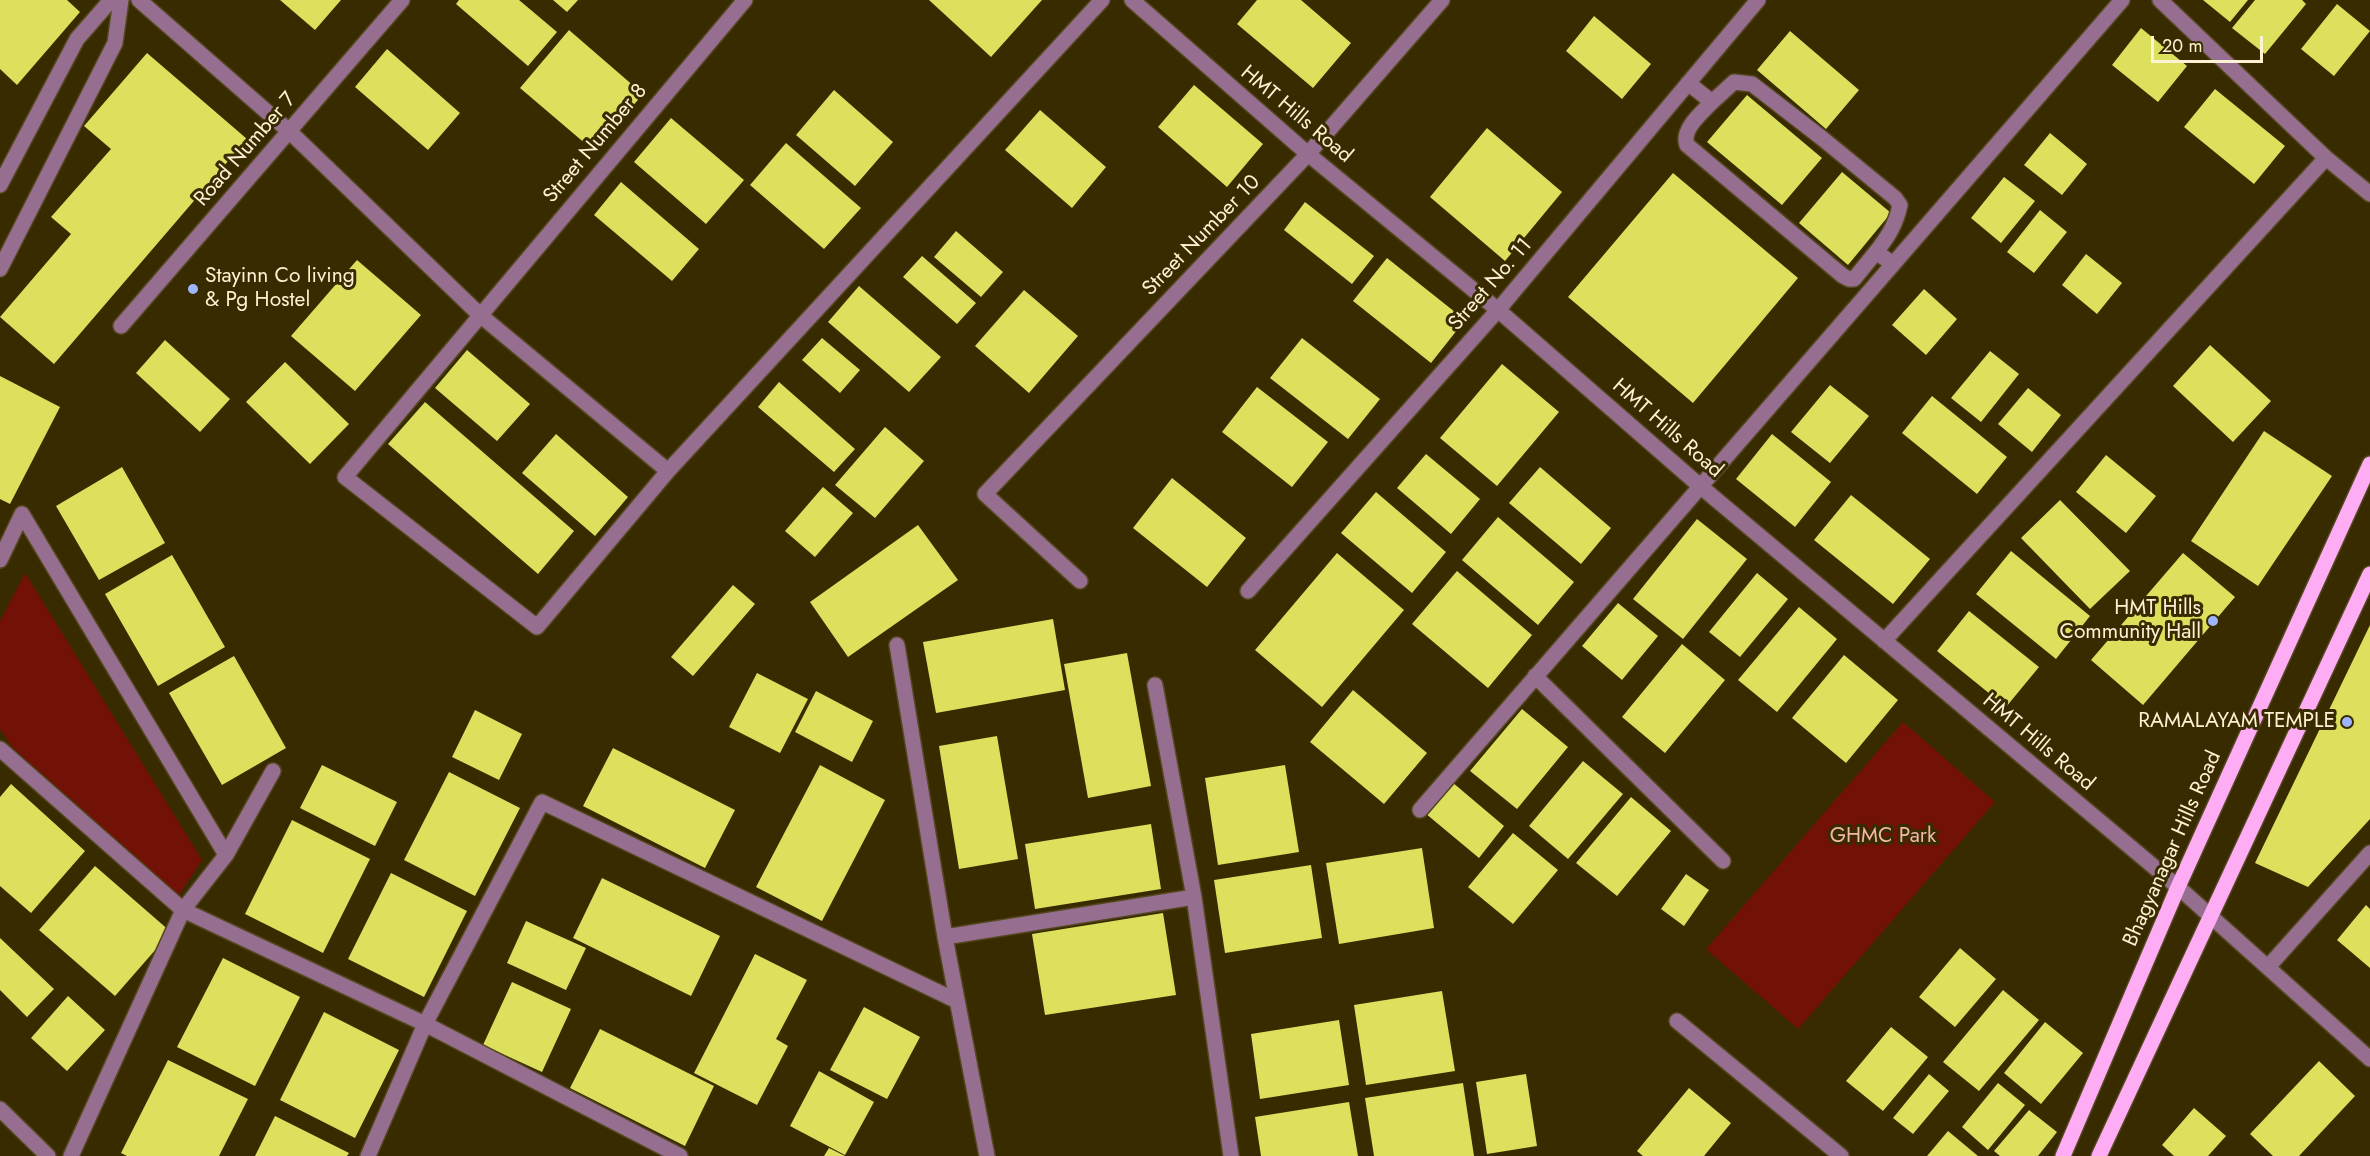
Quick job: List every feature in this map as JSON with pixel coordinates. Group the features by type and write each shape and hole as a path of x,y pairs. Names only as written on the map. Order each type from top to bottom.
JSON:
{"main road":[{"name":"Bhagyanagar Hills Road","path":"2063,1156 2178,887 2370,464"},
{"path":"2099,1156 2370,574"}],"street":[{"path":"0,186 77,39 111,0"},
{"path":"0,269 115,44 121,0"},
{"path":"139,0 290,132 480,315 668,471 1102,0"},
{"name":"Road Number 7","path":"121,326 402,0"},
{"name":"Street Number 8","path":"668,471 537,627 345,477 745,0"},
{"name":"HMT Hills Road","path":"1132,0 1308,154 1498,310 1700,486 2178,887 2370,1059"},
{"name":"Street Number 10","path":"1080,581 985,494 1308,154 1442,0"},
{"name":"Street No. 11","path":"1248,591 1498,310 1758,0"},
{"path":"1420,810 2122,0"},
{"path":"2160,0 2326,158 2370,194"},
{"path":"1734,82 1752,84 1895,198 1900,205 1897,219 1893,230 1876,252 1854,279 1843,276 1687,145 1685,140 1688,129 1725,88 1734,82"},
{"path":"1689,83 1712,102"},
{"path":"1884,641 2326,158"},
{"path":"1876,252 1893,264"},
{"path":"0,560 22,514 226,855"},
{"path":"897,645 945,937 987,1156"},
{"path":"1535,676 1723,861"},
{"path":"1155,685 1194,897 1231,1156"},
{"path":"0,749 183,910 426,1024 680,1156"},
{"path":"71,1156 183,910 226,855 273,771"},
{"path":"368,1156 426,1024 542,802 957,1001"},
{"path":"2268,967 2370,853"},
{"path":"945,937 1194,897"},
{"path":"1677,1021 1841,1156"},
{"path":"0,1109 48,1156"}],"green space":[{"path":"25,573 202,860 179,895 13,748 0,729 0,621"},
{"name":"GHMC Park","path":"1903,722 1995,802 1798,1029 1706,949"}],"building":[{"path":"0,0 67,0 80,12 17,85 0,69"},
{"path":"280,0 341,0 315,30"},
{"path":"459,0 519,0 557,32 528,66 456,4"},
{"path":"553,0 578,0 567,12"},
{"path":"929,0 1042,0 991,57"},
{"path":"1257,0 1301,0 1351,43 1313,88 1237,24"},
{"path":"2203,0 2248,0 2230,22"},
{"path":"2255,0 2302,0 2306,4 2265,54 2232,28"},
{"path":"2337,4 2370,31 2334,76 2301,49"},
{"path":"1594,16 1651,64 1622,99 1566,51"},
{"path":"2141,28 2187,66 2158,102 2112,65"},
{"path":"569,30 643,94 594,151 520,88"},
{"path":"1790,31 1859,90 1826,129 1757,70"},
{"path":"387,49 460,113 428,150 355,87"},
{"path":"147,53 247,139 54,364 0,317 71,234 51,217 111,149 84,126"},
{"path":"1194,85 1263,144 1227,187 1158,127"},
{"path":"2215,89 2285,146 2254,184 2184,127"},
{"path":"834,90 893,142 855,186 796,135"},
{"path":"1747,95 1822,158 1782,205 1707,142"},
{"path":"1040,110 1106,167 1072,208 1005,150"},
{"path":"671,118 744,180 706,224 634,162"},
{"path":"1487,128 1562,192 1505,261 1430,197"},
{"path":"2050,133 2087,164 2062,195 2024,165"},
{"path":"786,143 861,208 824,249 750,185"},
{"path":"1842,172 1891,213 1848,265 1799,223"},
{"path":"1673,173 1798,278 1693,403 1568,297"},
{"path":"2004,177 2035,201 2001,243 1971,218"},
{"path":"621,182 699,249 672,281 594,215"},
{"path":"1305,202 1374,256 1352,284 1284,230"},
{"path":"2040,210 2067,232 2034,273 2007,252"},
{"path":"956,231 1003,272 981,297 934,257"},
{"path":"2086,254 2122,283 2097,314 2062,285"},
{"path":"922,256 976,303 957,324 903,277"},
{"path":"1387,258 1465,320 1431,363 1353,301"},
{"path":"357,260 421,315 355,391 291,336"},
{"path":"859,286 941,357 909,392 828,322"},
{"path":"1924,289 1957,319 1926,355 1892,325"},
{"path":"1024,290 1078,336 1029,393 975,346"},
{"path":"822,338 860,370 840,393 802,360"},
{"path":"1302,338 1380,399 1348,439 1270,378"},
{"path":"165,340 230,399 200,432 136,373"},
{"path":"2210,345 2271,401 2233,442 2173,386"},
{"path":"467,350 530,404 497,441 435,388"},
{"path":"1990,351 2019,374 1981,422 1951,398"},
{"path":"285,362 349,424 310,464 246,402"},
{"path":"1502,364 1559,412 1497,486 1440,438"},
{"path":"0,376 60,407 10,504 0,499"},
{"path":"779,382 855,449 834,472 758,407"},
{"path":"1830,385 1869,416 1830,463 1791,432"},
{"path":"1257,387 1328,442 1292,487 1222,432"},
{"path":"2028,388 2061,415 2032,452 1998,424"},
{"path":"1932,396 2007,457 1977,494 1902,433"},
{"path":"425,402 574,531 538,574 388,444"},
{"path":"885,427 924,461 875,518 835,485"},
{"path":"2264,431 2332,476 2258,586 2191,541"},
{"path":"556,434 628,497 595,536 522,473"},
{"path":"1772,434 1831,482 1795,527 1736,479"},
{"path":"1426,454 1480,499 1451,534 1397,488"},
{"path":"2106,455 2156,496 2126,533 2076,492"},
{"path":"122,467 165,543 99,580 56,506"},
{"path":"1540,467 1611,528 1581,564 1509,503"},
{"path":"1172,478 1246,538 1207,587 1133,528"},
{"path":"823,487 853,513 815,557 785,531"},
{"path":"1376,492 1446,552 1412,593 1341,533"},
{"path":"1851,495 1930,559 1893,604 1814,540"},
{"path":"2060,500 2130,571 2090,609 2021,538"},
{"path":"1498,517 1574,582 1538,625 1462,560"},
{"path":"1697,519 1747,559 1683,639 1633,599"},
{"path":"918,525 958,580 848,657 810,602"},
{"path":"2011,551 2090,616 2056,659 1976,594"},
{"path":"1337,553 1404,610 1322,707 1255,650"},
{"path":"2183,553 2235,597 2143,705 2091,660"},
{"path":"172,555 225,647 158,686 105,594"},
{"path":"1457,571 1532,635 1488,688 1412,624"},
{"path":"1757,573 1788,599 1740,657 1709,632"},
{"path":"733,585 755,604 693,676 671,657"},
{"path":"1618,603 1658,636 1622,680 1582,646"},
{"path":"1799,607 1837,639 1777,712 1738,680"},
{"path":"1969,611 2039,667 2006,707 1937,651"},
{"path":"1053,619 1065,690 936,713 923,642"},
{"name":"RAMALAYAM TEMPLE","path":"2370,625 2370,819 2308,887 2255,863"},
{"path":"1682,644 1725,680 1665,753 1622,717"},
{"path":"1127,653 1151,786 1088,798 1064,664"},
{"path":"1844,655 1898,700 1846,763 1792,718"},
{"path":"234,656 286,748 222,785 169,693"},
{"path":"757,673 808,699 780,753 729,727"},
{"path":"1353,690 1427,753 1384,804 1310,742"},
{"path":"816,691 873,721 852,762 795,732"},
{"path":"1522,709 1568,747 1517,809 1470,771"},
{"path":"475,710 522,734 499,780 452,757"},
{"path":"997,736 1018,859 959,869 939,746"},
{"path":"613,748 735,810 705,868 583,806"},
{"path":"1583,761 1623,794 1568,859 1529,826"},
{"path":"322,765 397,802 375,846 300,808"},
{"path":"820,765 885,800 822,921 756,887"},
{"path":"1285,765 1299,852 1218,865 1205,778"},
{"path":"449,772 520,808 475,896 404,860"},
{"path":"1452,782 1504,826 1479,858 1425,813"},
{"path":"11,784 85,851 31,913 0,886 0,797"},
{"path":"1631,797 1671,831 1617,896 1576,863"},
{"path":"292,820 370,859 323,953 245,914"},
{"path":"1151,824 1161,889 1035,909 1025,844"},
{"path":"1513,833 1558,870 1513,924 1468,887"},
{"path":"1422,848 1434,928 1339,944 1326,863"},
{"path":"1311,865 1322,938 1225,953 1214,880"},
{"path":"95,866 171,932 115,996 39,930"},
{"path":"391,873 467,911 424,997 348,959"},
{"path":"1686,874 1709,890 1684,926 1661,909"},
{"path":"602,878 720,936 691,996 573,938"},
{"path":"2366,905 2370,909 2370,968 2337,940"},
{"path":"1163,913 1176,995 1045,1015 1032,934"},
{"path":"526,921 586,948 566,990 507,963"},
{"path":"0,938 54,989 27,1017 0,990"},
{"path":"1960,948 1996,979 1955,1027 1919,997"},
{"path":"755,954 807,980 776,1039 788,1046 757,1105 694,1073"},
{"path":"223,958 300,997 255,1086 177,1047"},
{"path":"512,982 571,1009 542,1072 483,1045"},
{"path":"2003,990 2039,1020 1979,1091 1943,1062"},
{"path":"1442,991 1455,1071 1366,1085 1354,1005"},
{"path":"68,996 105,1030 67,1071 31,1038"},
{"path":"864,1007 920,1037 887,1099 830,1070"},
{"path":"324,1012 399,1050 355,1138 280,1100"},
{"path":"1339,1020 1349,1085 1260,1099 1251,1034"},
{"path":"2045,1022 2083,1053 2041,1104 2004,1073"},
{"path":"1891,1027 1928,1057 1883,1111 1846,1081"},
{"path":"600,1029 714,1086 685,1146 570,1088"},
{"path":"168,1060 248,1099 219,1156 127,1156 121,1153"},
{"path":"2319,1061 2355,1096 2299,1156 2273,1156 2250,1134"},
{"path":"819,1071 874,1102 845,1155 790,1126"},
{"path":"1526,1074 1537,1146 1487,1154 1476,1082"},
{"path":"1929,1074 1949,1091 1913,1134 1893,1118"},
{"path":"1463,1083 1474,1156 1374,1156 1365,1098"},
{"path":"1998,1083 2025,1105 1988,1150 1962,1127"},
{"path":"1689,1088 1731,1123 1704,1156 1643,1156 1637,1151"},
{"path":"1349,1102 1358,1156 1261,1156 1255,1117"},
{"path":"2194,1108 2226,1136 2208,1156 2174,1156 2162,1145"},
{"path":"2029,1110 2057,1132 2038,1156 2000,1156 1994,1151"},
{"path":"275,1116 349,1153 347,1156 255,1156"},
{"path":"1948,1131 1978,1156 1927,1156"},
{"path":"829,1148 845,1156 824,1156"}],"place":[{"name":"Stayinn Co living & Pg Hostel","path":"193,289"},
{"name":"HMT Hills Community Hall","path":"2213,621"},
{"name":"RAMALAYAM TEMPLE","path":"2347,722"}]}
